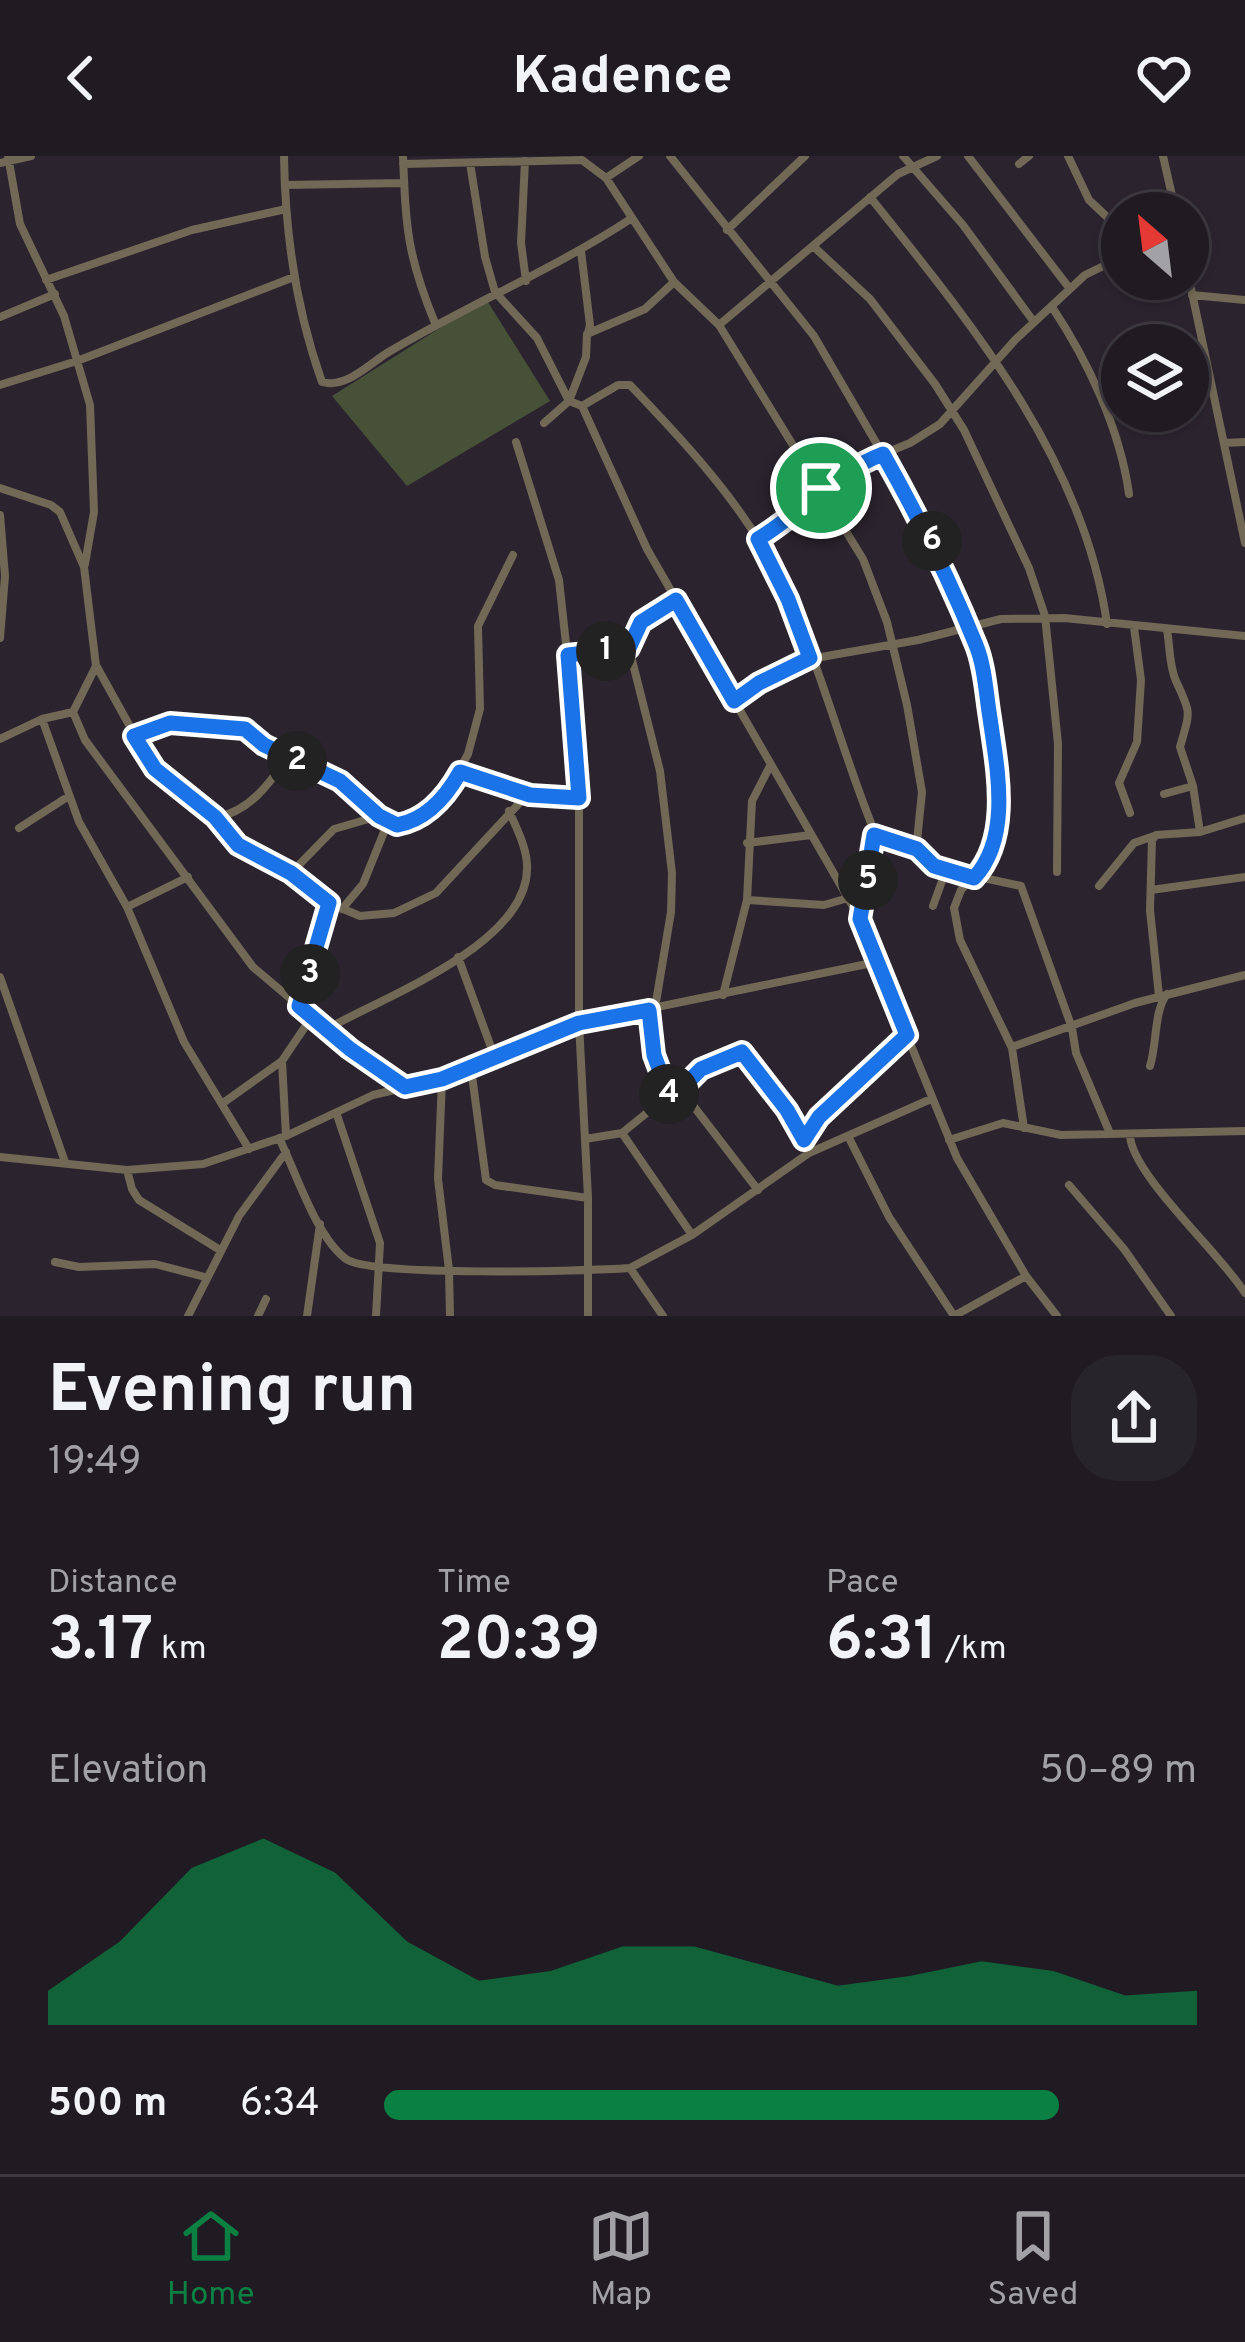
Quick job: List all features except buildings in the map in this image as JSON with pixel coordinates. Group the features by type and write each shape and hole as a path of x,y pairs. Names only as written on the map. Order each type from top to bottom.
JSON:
{"street":[{"path":"31,156 6,160 20,224 55,294 90,406 93,533 84,567"},
{"path":"284,156 294,278 313,357 322,382 329,384 350,378 436,323 526,281 632,218"},
{"path":"606,178 639,156"},
{"path":"670,156 814,336 931,537 981,663 999,780 991,850 956,899 960,940 1012,1048 1024,1128"},
{"path":"727,230 806,156"},
{"path":"904,156 963,225 1034,322"},
{"path":"718,326 870,197 910,167 937,156"},
{"path":"968,156 1070,289"},
{"path":"1019,164 1029,156"},
{"path":"1068,156 1089,200 1101,211"},
{"path":"1163,156 1171,192"},
{"path":"436,323 409,251 403,160 470,163 581,158 606,178 674,282 718,326 863,559 893,645 922,792 917,849 923,859 946,870 1021,886 1072,1028 1076,1053 1108,1131"},
{"path":"525,160 521,243 526,281"},
{"path":"470,163 495,292 537,338 569,400 582,406 647,549 860,919 972,1187 1026,1276 1057,1316"},
{"path":"285,185 404,183"},
{"path":"870,197 995,362 1066,489 1096,571 1107,624"},
{"path":"46,280 192,230 286,209"},
{"path":"813,246 885,316 953,411 1014,530 1045,616 1060,764 1058,872"},
{"path":"544,423 569,400 586,357 590,325 581,251"},
{"path":"758,539 849,469 925,435 1034,322 1084,274 1101,265"},
{"path":"0,385 77,361 294,278"},
{"path":"587,334 645,309 674,282"},
{"path":"0,317 55,294"},
{"path":"1209,297 1245,300"},
{"path":"1193,300 1245,543"},
{"path":"1052,307 1114,429 1129,494"},
{"path":"582,406 619,385 630,385 678,436 758,539 788,599 874,835 860,919"},
{"path":"516,442 559,580 568,655 579,798 579,1023 588,1198 588,1316"},
{"path":"1224,443 1245,442"},
{"path":"0,488 60,512 84,567 96,666 155,769 215,817 238,845 291,873 329,903 360,916 394,913 436,892 509,810 530,795"},
{"path":"0,515 4,576 0,638"},
{"path":"291,873 334,829 383,819 407,824 442,799 460,772 480,709 478,626 513,554"},
{"path":"669,1095 654,1055 652,1009 671,912 672,873 660,771 629,648 641,622 676,600"},
{"path":"734,701 810,658 893,645 966,626 1045,616 1245,637"},
{"path":"1130,813 1118,783 1137,742 1141,680 1134,627"},
{"path":"1167,630 1175,680 1187,699 1187,731 1180,747 1193,786 1200,832"},
{"path":"568,655 629,648"},
{"path":"96,666 73,712 85,740 253,968 405,1087"},
{"path":"0,739 42,719 73,712"},
{"path":"42,719 90,844 127,907 184,1042 249,1149"},
{"path":"134,736 170,723 239,728 287,758 340,781 383,819"},
{"path":"215,817 232,814 250,801 287,758"},
{"path":"722,994 747,900 752,801 770,766"},
{"path":"460,772 530,795 579,798"},
{"path":"1163,794 1193,786"},
{"path":"19,829 69,796"},
{"path":"327,1029 458,957 503,925 517,907 527,865 509,810"},
{"path":"1099,886 1134,843 1156,835 1200,832 1245,818"},
{"path":"342,909 363,884 383,819"},
{"path":"747,844 811,835"},
{"path":"874,835 917,849"},
{"path":"1150,1066 1163,995 1149,848 1156,835"},
{"path":"933,906 946,870"},
{"path":"127,907 188,877"},
{"path":"1151,890 1245,877"},
{"path":"747,900 824,905 848,898"},
{"path":"299,1006 329,903"},
{"path":"458,957 495,1058"},
{"path":"0,1156 127,1170 175,1168 283,1137 373,1095 442,1079 579,1023 877,962"},
{"path":"1012,1048 1163,995 1245,975"},
{"path":"0,977 65,1162"},
{"path":"224,1103 282,1061 313,1016"},
{"path":"804,1140 819,1117 907,1035"},
{"path":"585,1139 622,1133 701,1069 742,1052 787,1110 809,1153"},
{"path":"282,1061 286,1152 320,1224 351,1263 380,1268 630,1268 692,1235 809,1153 932,1099"},
{"path":"471,1068 486,1180 588,1198"},
{"path":"442,1079 438,1179 451,1316"},
{"path":"680,1090 758,1190"},
{"path":"338,1114 375,1223 380,1268 376,1316"},
{"path":"949,1141 990,1125 1061,1135 1245,1131"},
{"path":"622,1133 692,1235"},
{"path":"1130,1135 1149,1177 1245,1293"},
{"path":"848,1136 890,1217 954,1316 1026,1276"},
{"path":"188,1316 250,1198 286,1152"},
{"path":"127,1170 140,1200 220,1250"},
{"path":"1069,1185 1112,1232 1171,1316"},
{"path":"307,1316 320,1224"},
{"path":"55,1262 79,1267 155,1264 205,1277"},
{"path":"630,1268 661,1314 649,1316"},
{"path":"258,1316 266,1299"}],"green space":[{"path":"486,299 550,401 407,486 332,396"}],"route":[{"path":"883,454 931,537 981,663 999,796 991,850 974,878 934,866 917,849 874,835 860,919 907,1035 819,1117 804,1140 742,1052 701,1069 669,1095 654,1055 649,1010 579,1023 442,1079 405,1087 299,1006 329,903 291,873 238,845 215,817 155,769 134,736 170,723 245,729 287,758 340,781 379,816 397,825 418,818 442,799 460,772 530,795 579,798 568,655 629,648 641,622 676,600 734,701 810,658 758,539 806,506 821,488 883,454"}]}
